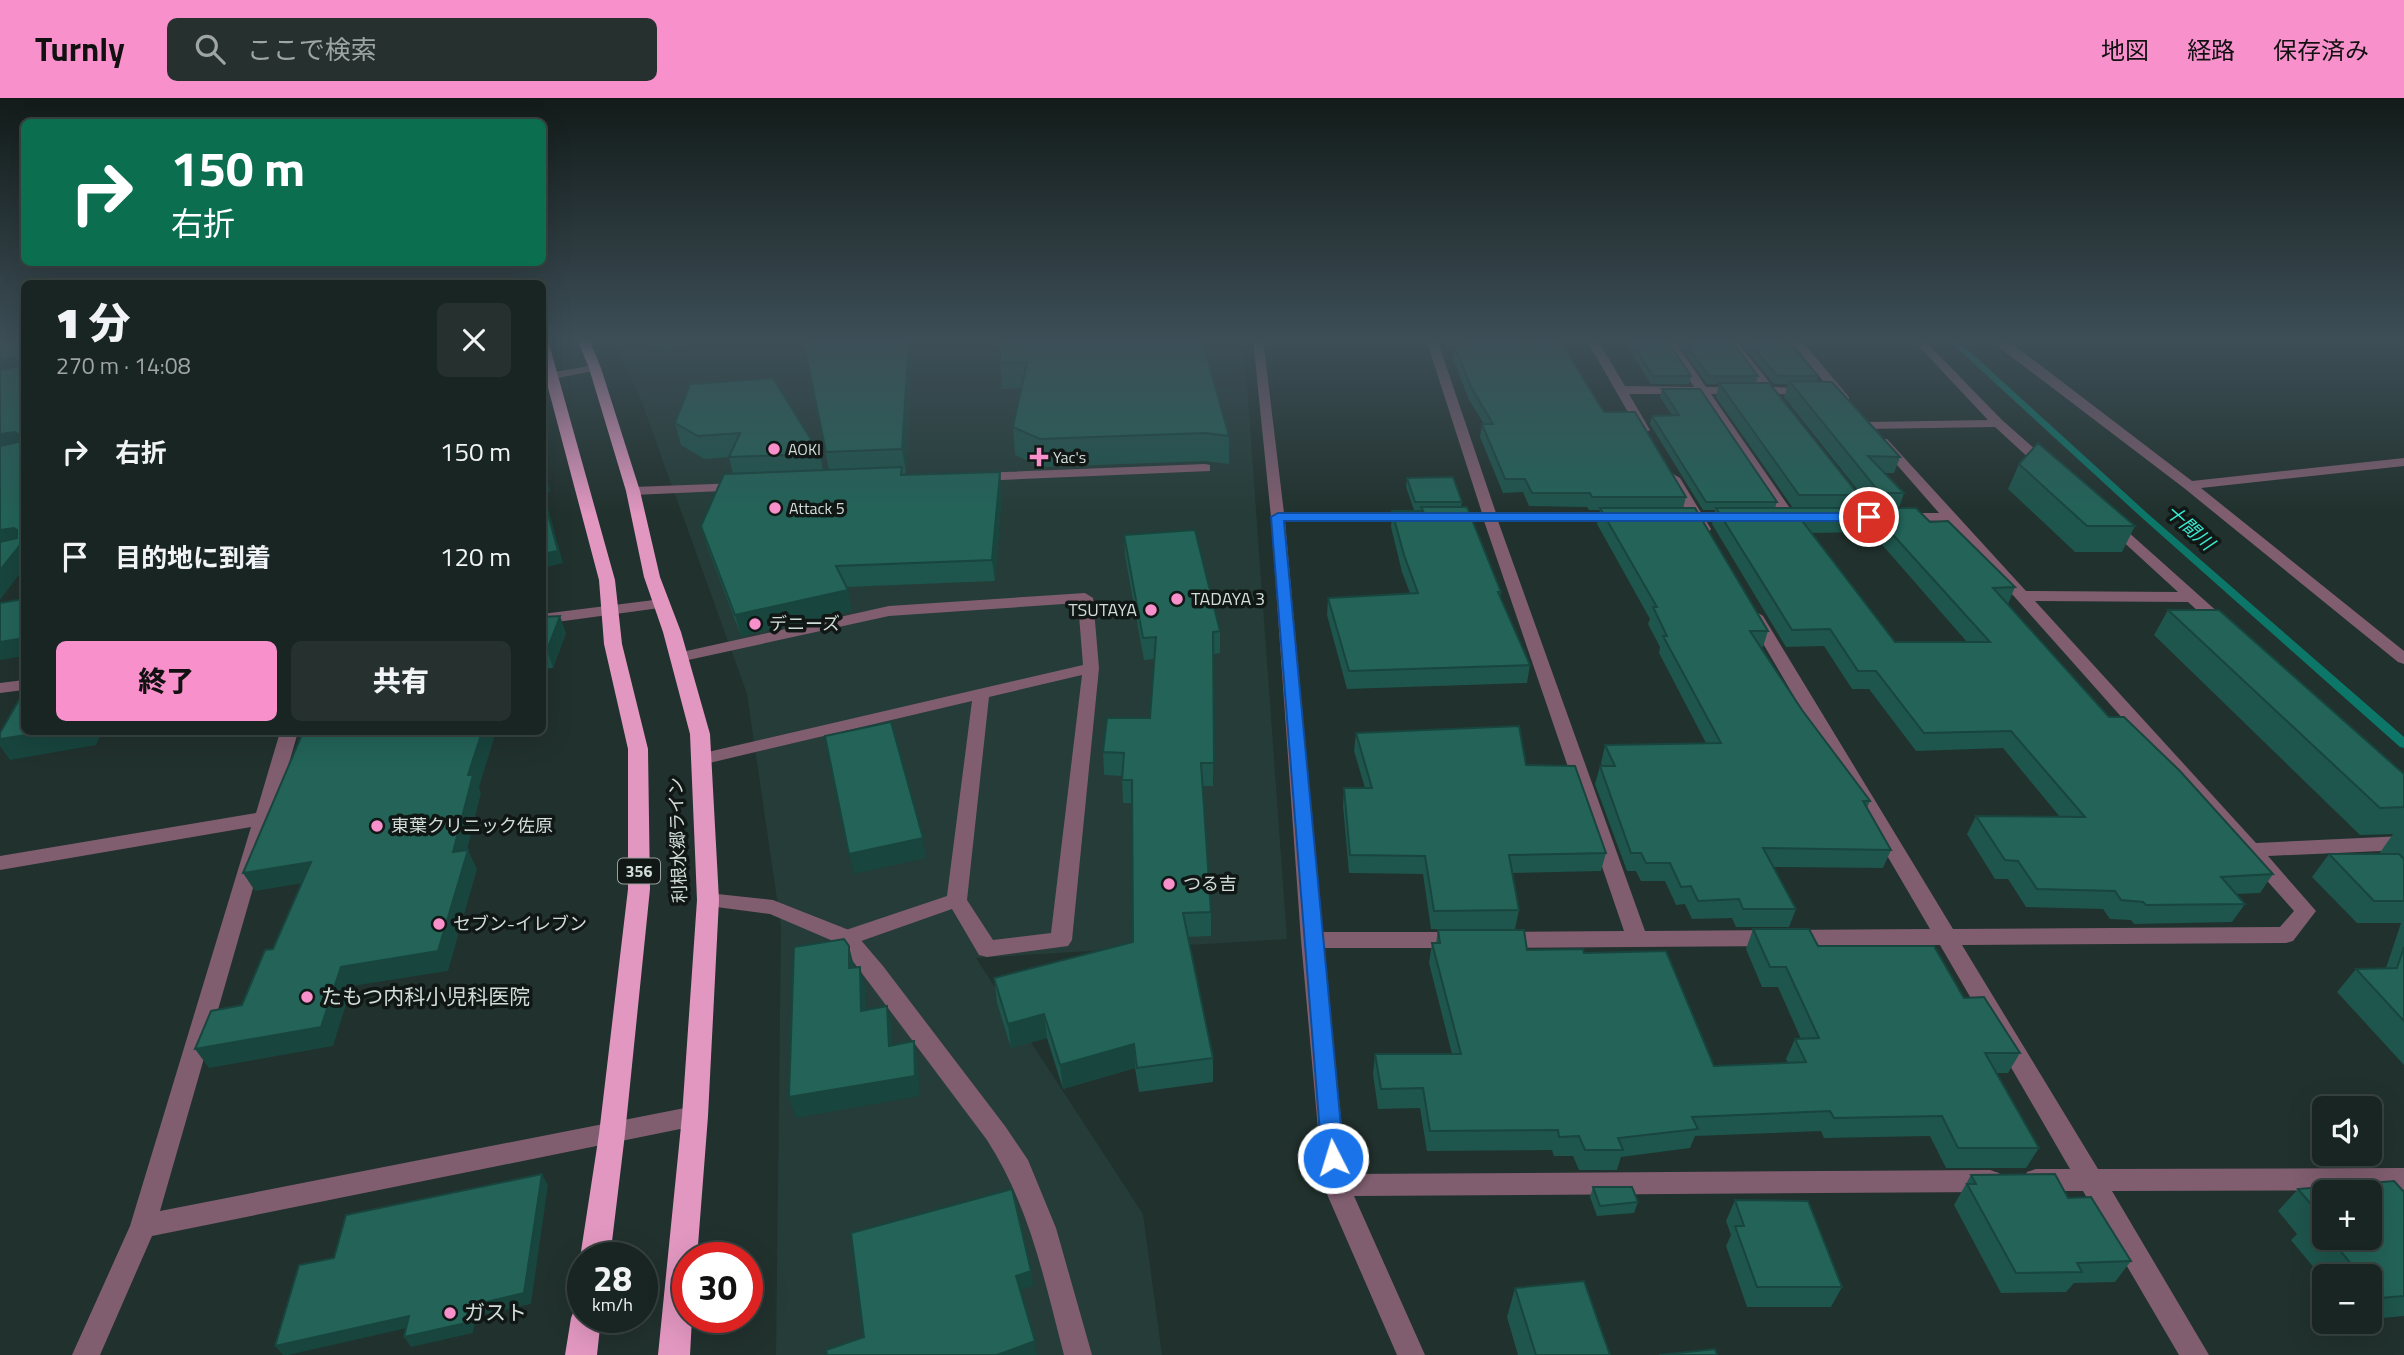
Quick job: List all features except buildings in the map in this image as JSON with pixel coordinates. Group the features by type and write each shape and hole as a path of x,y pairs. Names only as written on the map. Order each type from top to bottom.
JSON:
{"highway":[{"name":"356","path":"554,398 607,580 613,644 638,750 639,889 597,1242"},
{"name":"利根水郷ライン","path":"604,398 633,491 652,577 679,657 699,734 701,759 708,900 695,1116 674,1355"},
{"path":"581,1355 584,1333"}],"street":[{"path":"1265,398 1278,517 1312,940 1336,1185 1411,1355"},
{"path":"1450,398 1638,940"},
{"path":"1625,398 1711,541"},
{"path":"1706,398 1789,517"},
{"path":"1775,398 1785,411"},
{"path":"1312,940 2286,935 2306,911 1843,398"},
{"path":"1974,398 2059,478"},
{"path":"2073,398 2189,485 2404,659"},
{"path":"1868,426 1998,423"},
{"path":"2189,485 2404,462"},
{"path":"968,478 1205,468"},
{"path":"633,491 758,486"},
{"path":"2100,515 2233,635"},
{"path":"1278,517 1642,517"},
{"path":"1882,517 1951,517"},
{"path":"2022,596 2192,597"},
{"path":"679,657 889,611 1085,598 1091,668 1061,940 987,949 957,900 981,695"},
{"path":"1747,601 2195,1355"},
{"path":"546,619 662,604"},
{"path":"701,759 1091,668"},
{"path":"0,688 21,685"},
{"path":"86,1355 143,1226 288,735"},
{"path":"0,863 264,818"},
{"path":"2251,850 2404,843"},
{"path":"708,900 773,907 847,938 996,1133 1018,1168 1044,1228 1078,1355"},
{"path":"847,938 957,900"},
{"path":"143,1226 695,1116"},
{"path":"1336,1185 2404,1179"}],"shaded area":[{"path":"640,398 1248,398 1287,939 976,958 1143,1214 1162,1355 776,1355 781,927 747,694"}],"waterway":[{"name":"十間川","path":"2015,398 2404,744"}],"place":[{"name":"AOKI","path":"774,449"},
{"name":"Yac's","path":"1039,457"},
{"name":"Attack 5","path":"775,508"},
{"name":"TADAYA 3","path":"1177,599"},
{"name":"TSUTAYA","path":"1151,610"},
{"name":"デニーズ","path":"755,624"},
{"name":"東葉クリニック佐原","path":"377,826"},
{"name":"つる吉","path":"1169,884"},
{"name":"セブン-イレブン","path":"439,924"},
{"name":"たもつ内科小児科医院","path":"307,997"},
{"name":"ガスト","path":"450,1313"}],"route":[{"path":"1333,1158 1312,940 1278,517 1869,517"}]}
